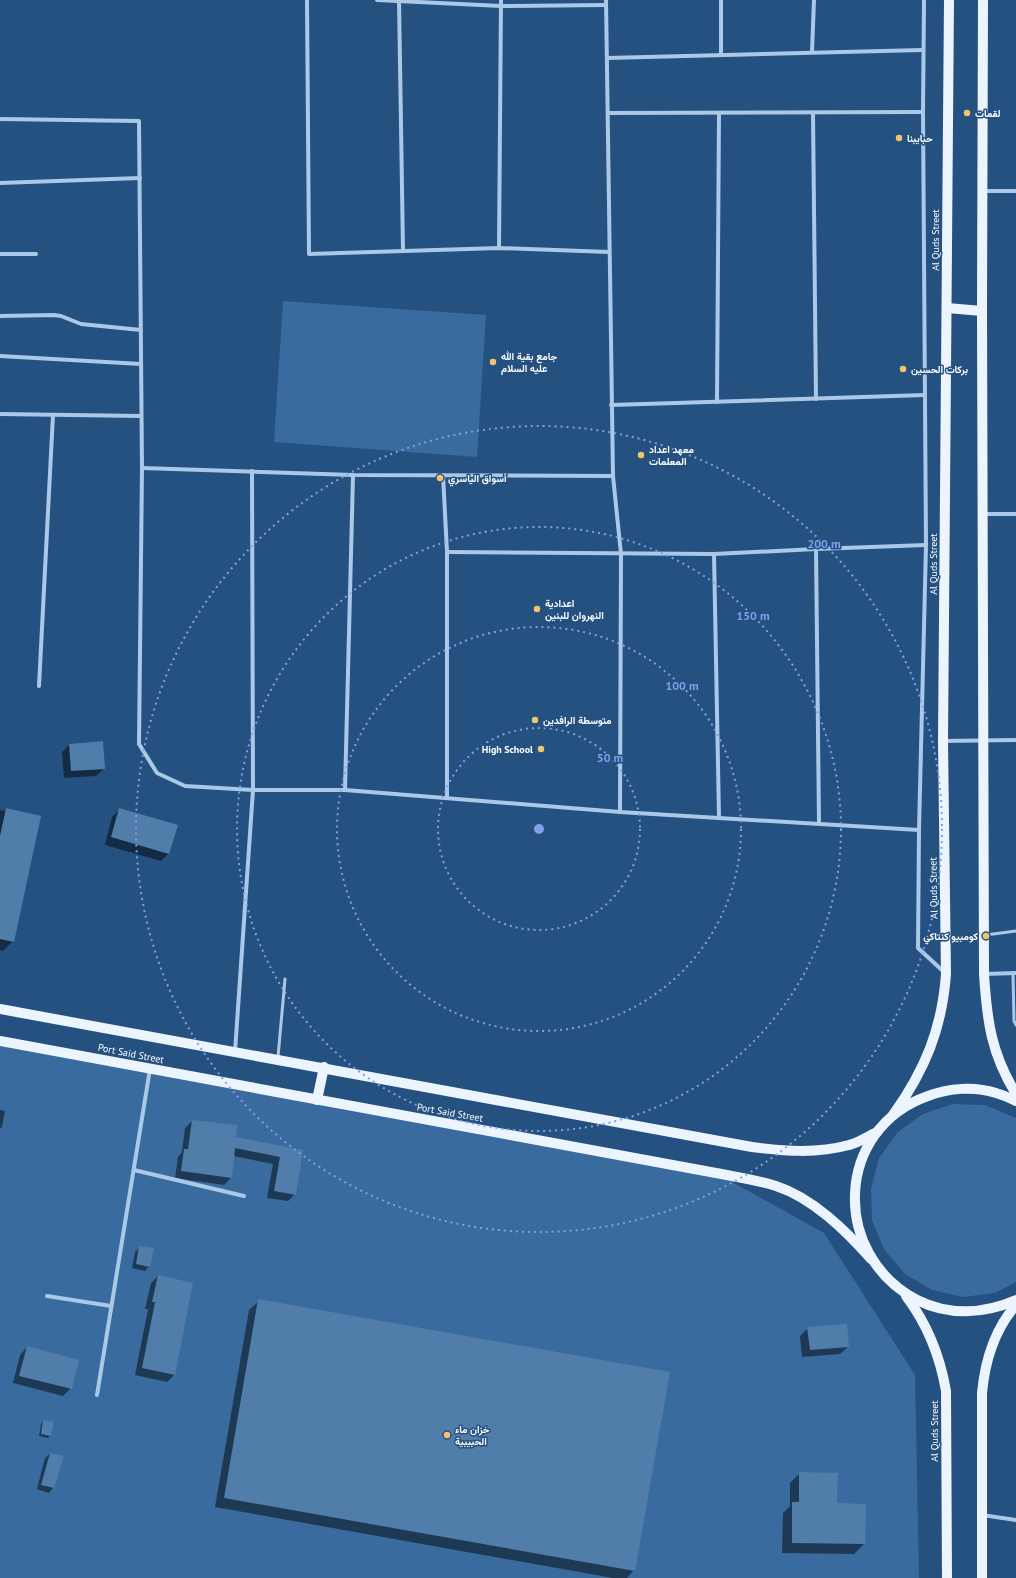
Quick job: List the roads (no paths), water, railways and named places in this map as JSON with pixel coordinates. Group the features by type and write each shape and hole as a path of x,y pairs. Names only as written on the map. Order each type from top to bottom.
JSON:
{"main road":[{"name":"Al Quds Street","path":"893,1115 915,1083 931,1049 942,1012 946,974 943,741 949,0"},
{"path":"983,0 982,740 984,974 987,1016 992,1039 999,1062 1016,1094"},
{"path":"947,308 982,311"},
{"name":"Port Said Street","path":"0,1008 752,1147 775,1150 822,1151 850,1145 877,1132"},
{"name":"Port Said Street","path":"0,1041 708,1171 777,1186 819,1210 838,1225 871,1259"},
{"path":"317,1100 324,1067"},
{"path":"1016,1101 996,1092 969,1088 942,1091 916,1100 893,1115 877,1132 864,1155 856,1181 854,1208 860,1235 871,1259 886,1278 904,1293 926,1305 950,1311 976,1312 1000,1307 1016,1300"},
{"name":"Al Quds Street","path":"904,1293 915,1307 932,1339 943,1373 946,1391 947,1578"},
{"path":"982,1578 983,1378 988,1355 997,1334 1016,1305"}],"street":[{"path":"307,0 309,254 499,248 609,252"},
{"path":"377,0 501,6 606,5"},
{"path":"399,0 403,250"},
{"path":"499,248 501,0"},
{"path":"606,0 611,406 613,476 621,554 620,812"},
{"path":"721,0 721,55"},
{"path":"812,52 814,0"},
{"path":"924,0 923,112 926,545 918,948 946,974"},
{"path":"607,58 923,50"},
{"path":"608,113 923,112"},
{"path":"717,402 719,113"},
{"path":"813,113 816,399"},
{"path":"0,119 139,121 142,416 139,744 157,773 186,786 253,790 345,790 620,812 920,830"},
{"path":"0,183 140,178"},
{"path":"983,191 1016,191"},
{"path":"0,254 36,254"},
{"path":"0,316 54,315 61,316 81,324 141,330"},
{"path":"0,356 141,364"},
{"path":"611,406 925,395"},
{"path":"0,414 142,416"},
{"path":"39,686 53,415"},
{"path":"142,468 252,470 353,475 613,476"},
{"path":"235,1052 253,790 252,470"},
{"path":"345,790 353,475"},
{"path":"444,475 447,552 446,797"},
{"path":"982,514 1016,514"},
{"path":"447,552 714,554 926,545"},
{"path":"816,549 819,823"},
{"path":"714,554 720,817"},
{"path":"943,741 1016,740"},
{"path":"984,974 1014,973"},
{"path":"97,1395 150,1069"},
{"path":"134,1170 244,1196"},
{"path":"47,1296 111,1306"},
{"path":"982,1515 1016,1520"}],"lane":[{"path":"984,935 1016,931"},
{"path":"1014,973 1014,1021 1016,1025"},
{"path":"278,1059 285,979"}],"place":[{"name":"لقمات","path":"967,113"},
{"name":"حبايبنا","path":"899,138"},
{"name":"جامع بقية الله عليه السلام","path":"493,362"},
{"name":"بركات الحسين","path":"903,369"},
{"name":"معهد اعداد المعلمات","path":"641,455"},
{"name":"أسواق الياسري","path":"440,478"},
{"name":"اعدادية النهروان للبنين","path":"537,609"},
{"name":"متوسطة الرافدين","path":"535,720"},
{"name":"High School","path":"541,749"},
{"name":"كومبيو كنتاكي","path":"986,936"},
{"name":"خزان ماء الحبيبية","path":"447,1435"}]}
